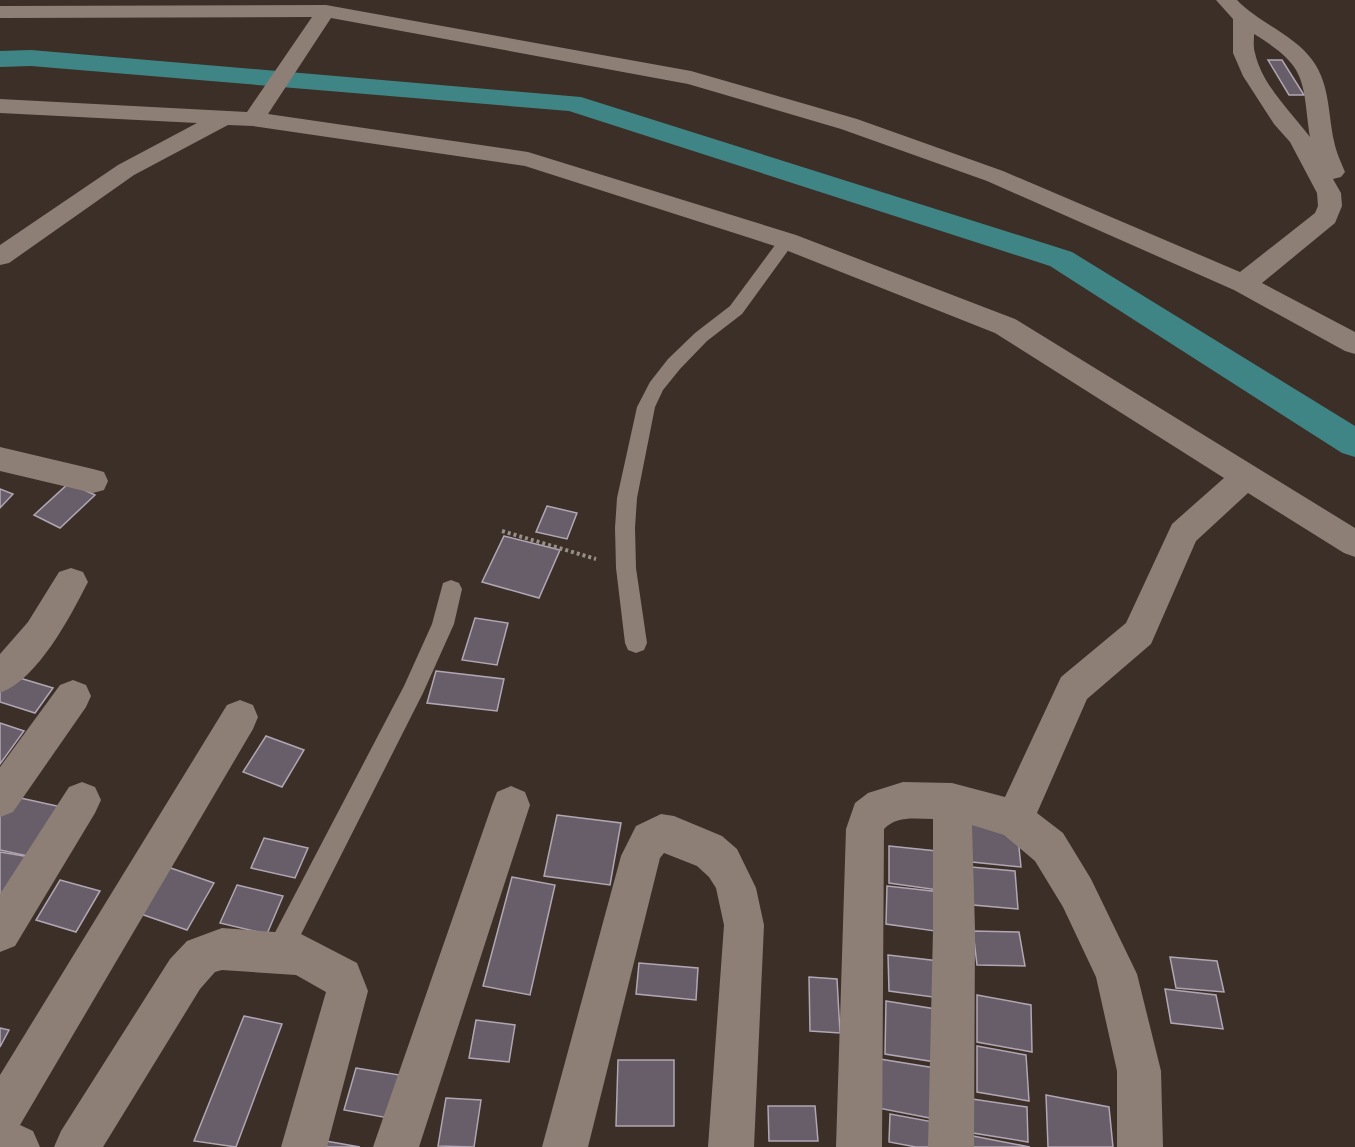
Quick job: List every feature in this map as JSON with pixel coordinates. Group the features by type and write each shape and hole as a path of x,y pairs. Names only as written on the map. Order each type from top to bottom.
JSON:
{"street":[{"path":"257,111 330,16 383,0"},
{"path":"1226,0 1243,18 1298,55 1310,76 1319,111 1322,144 1335,178 1329,193"},
{"path":"0,12 330,16 691,78 849,124 995,176 1243,284 1355,344"},
{"path":"1243,18 1244,53 1254,76 1282,119 1300,140 1329,193 1330,206 1326,217 1243,284"},
{"path":"0,106 225,117 257,111 528,159 787,241 1005,326 1355,544"},
{"path":"0,258 126,170 225,117"},
{"path":"0,459 93,481"},
{"path":"1015,819 1074,688 1139,633 1183,533 1246,476"},
{"path":"0,677 23,656 39,637 71,582"},
{"path":"0,799 73,696"},
{"path":"0,1117 240,717"},
{"path":"0,931 82,800"},
{"path":"859,1147 865,828 869,816 882,806 903,800 951,801 1015,819 1049,847 1077,893 1116,974 1139,1071 1140,1147"},
{"path":"951,801 954,964 951,1147"},
{"path":"396,1147 511,805"},
{"path":"565,1147 640,856 645,844 653,834 668,832 717,856 730,874 739,895 744,925 731,1147"},
{"path":"77,1147 185,974 202,956 222,949 301,955 342,978 347,991 304,1147"},
{"path":"0,1143 17,1147"}],"lane":[{"path":"636,643 626,568 627,498 646,407 656,387 674,364 701,337 736,310 787,241"},
{"path":"278,953 412,693 443,624 451,589"}],"path":[{"path":"502,531 626,568"}],"building":[{"path":"1268,60 1282,60 1304,95 1289,95"},
{"path":"69,483 95,495 60,528 34,515"},
{"path":"0,489 13,494 0,508"},
{"path":"547,506 577,513 567,539 536,532"},
{"path":"504,536 560,550 539,598 482,582"},
{"path":"475,618 508,623 497,665 462,660"},
{"path":"436,671 504,679 497,711 427,703"},
{"path":"13,676 53,688 35,713 0,702 0,692"},
{"path":"0,723 24,731 0,764"},
{"path":"266,736 304,750 282,787 243,772"},
{"path":"7,795 66,808 37,858 0,850 0,806"},
{"path":"557,815 621,823 610,885 544,876"},
{"path":"969,824 1017,828 1021,867 972,862"},
{"path":"264,838 308,848 295,878 251,868"},
{"path":"889,846 937,851 938,890 889,883"},
{"path":"0,852 36,858 0,906"},
{"path":"165,866 214,883 187,930 138,913"},
{"path":"971,867 1015,871 1018,909 973,905"},
{"path":"512,877 555,885 530,995 483,986"},
{"path":"60,880 100,891 76,932 36,920"},
{"path":"237,885 283,896 267,934 220,923"},
{"path":"887,886 941,892 942,932 886,924"},
{"path":"973,931 1019,932 1025,966 977,965"},
{"path":"888,955 939,961 940,998 889,991"},
{"path":"1170,957 1217,961 1224,992 1176,988"},
{"path":"639,963 698,968 696,1000 636,994"},
{"path":"809,977 837,979 840,1033 810,1031"},
{"path":"1165,989 1216,995 1223,1029 1171,1023"},
{"path":"977,995 1031,1005 1032,1052 977,1042"},
{"path":"886,1001 942,1010 942,1063 885,1054"},
{"path":"244,1016 282,1024 236,1147 194,1141"},
{"path":"476,1020 515,1025 509,1062 469,1058"},
{"path":"0,1028 9,1030 0,1047"},
{"path":"977,1046 1026,1055 1029,1101 977,1092"},
{"path":"880,1059 941,1069 940,1120 878,1108"},
{"path":"618,1060 674,1060 674,1126 616,1126"},
{"path":"356,1068 406,1076 394,1119 344,1110"},
{"path":"1046,1095 1109,1107 1113,1147 1048,1147"},
{"path":"446,1098 481,1100 474,1147 438,1146"},
{"path":"972,1099 1027,1107 1028,1142 973,1133"},
{"path":"768,1106 815,1106 818,1141 769,1141"},
{"path":"890,1114 939,1123 939,1147 916,1147 889,1142"},
{"path":"973,1136 1030,1147 973,1147"},
{"path":"320,1140 360,1147 318,1147"}],"waterway":[{"path":"0,59 31,58 572,103 1061,259 1355,443"}]}
